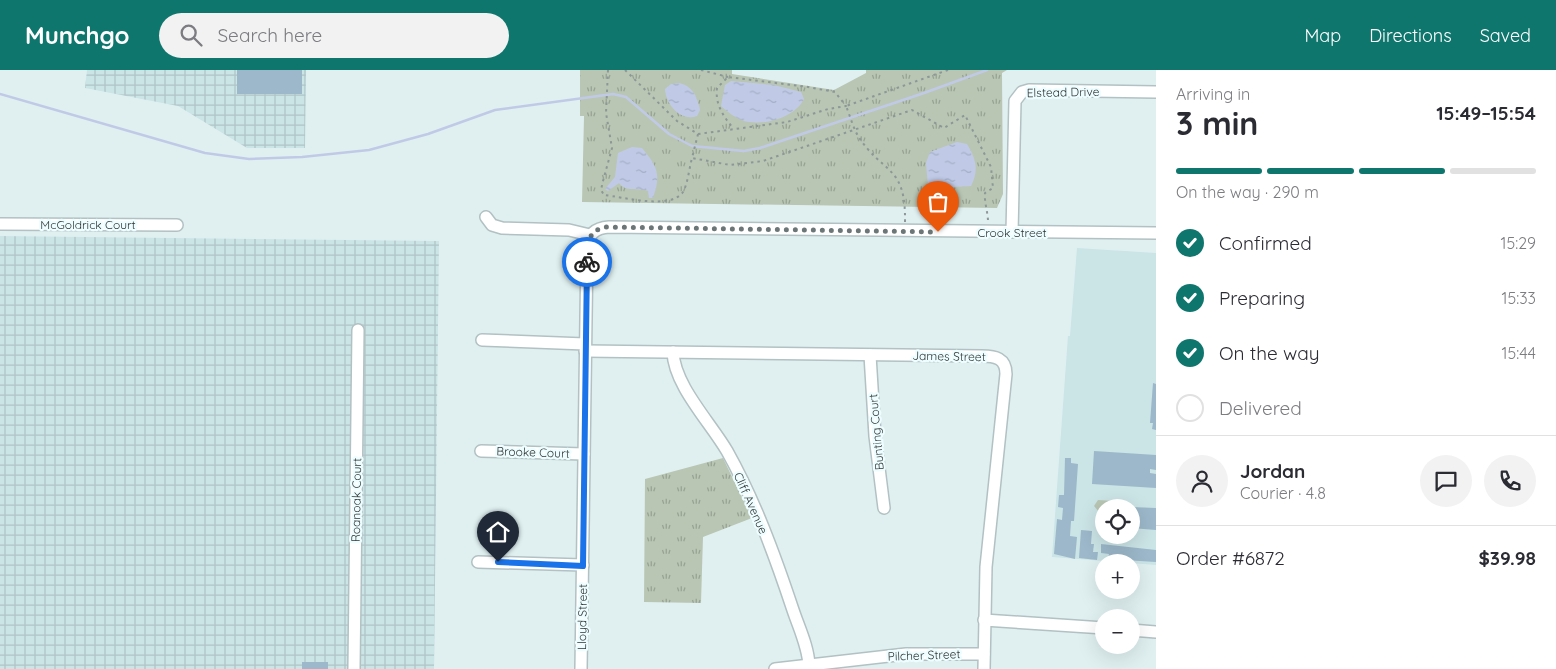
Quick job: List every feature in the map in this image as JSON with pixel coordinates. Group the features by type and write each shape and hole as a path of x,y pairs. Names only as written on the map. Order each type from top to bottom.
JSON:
{"street":[{"name":"Elstead Drive","path":"1012,232 1015,101 1019,94 1029,90 1156,92"},
{"path":"486,217 492,224 502,228 569,230 590,235"},
{"name":"McGoldrick Court","path":"0,224 177,225"},
{"name":"Crook Street","path":"590,235 598,229 609,227 1156,233"},
{"name":"Lloyd Street","path":"581,669 587,248 590,235"},
{"name":"Roanoak Court","path":"354,669 358,330"},
{"name":"James Street","path":"482,340 673,352 991,356 1000,359 1004,364 1006,379 986,567 984,669"},
{"name":"Cliff Avenue","path":"673,352 678,376 729,455 758,513 808,653 809,665"},
{"name":"Bunting Court","path":"870,355 874,436 884,508"},
{"name":"Brooke Court","path":"482,451 584,454"},
{"path":"478,562 583,566"},
{"path":"984,620 1095,627"},
{"path":"1140,631 1156,632"},
{"name":"Pilcher Street","path":"775,669 918,653 984,654"}],"path":[{"path":"608,70 606,113 612,148 603,182 602,190 604,195 651,202 673,200 684,191 698,134"},
{"path":"625,70 677,121 698,134 786,122 828,109 846,106 948,70"},
{"path":"701,70 728,77 808,86 835,92 846,106 854,127 870,151 890,168 901,187 904,198 905,231"},
{"path":"728,77 717,88 716,100 725,119 733,128"},
{"path":"692,157 730,164 752,163 854,127 912,110 917,110 944,128 965,115 992,171 993,188 985,193 984,197 988,207 988,232"}],"shaded area":[{"path":"87,70 306,70 305,148 247,148 178,106 85,88"},
{"path":"0,236 439,241 434,669 0,669"},
{"path":"1077,248 1156,253 1156,565 1140,564 1140,554 1095,554 1095,560 1052,557 1068,336 1070,336"}],"green space":[{"path":"580,70 732,70 732,74 834,90 866,73 866,70 1007,70 1002,73 1003,194 997,208 582,202 584,116 580,116"},
{"path":"723,458 752,518 703,537 701,603 644,602 645,479"}],"water":[{"path":"731,81 774,85 801,92 804,99 793,111 778,119 760,122 744,121 735,117 721,106 725,85"},
{"path":"679,83 691,89 696,97 700,110 697,116 685,117 675,111 668,101 665,89 671,84"},
{"path":"957,142 967,144 973,155 976,170 971,186 938,188 928,186 926,163 930,152"},
{"path":"632,147 642,148 655,166 657,183 653,198 649,198 648,191 625,188 619,183 608,191 605,189 615,177 618,153"}],"building":[{"path":"237,70 302,70 302,94 237,94"},
{"path":"1153,383 1156,384 1156,430 1152,429 1153,423 1150,423"},
{"path":"1094,451 1156,455 1156,470 1150,469 1150,473 1156,474 1156,488 1092,484"},
{"path":"1065,458 1071,458 1071,463 1078,464 1074,521 1071,521 1070,536 1077,537 1075,559 1054,554 1057,519 1062,520 1063,508 1058,507 1059,495 1064,495"},
{"path":"1140,507 1156,508 1156,530 1140,529"},
{"path":"1081,530 1092,531 1091,544 1094,544 1093,552 1098,552 1098,554 1095,554 1095,560 1079,558"},
{"path":"1101,544 1156,550 1156,562 1140,561 1140,554 1101,553"},
{"path":"302,662 328,662 328,669 302,669"}],"waterway":[{"path":"0,94 205,153 249,159 302,157 369,150 428,134 495,110 613,94 626,97 669,134 692,146 744,151 760,148 987,70"}],"way so far":[{"path":"587,262 587,243 590,235 595,230 606,227 938,232"}],"route":[{"path":"498,562 583,566 587,262"}]}
